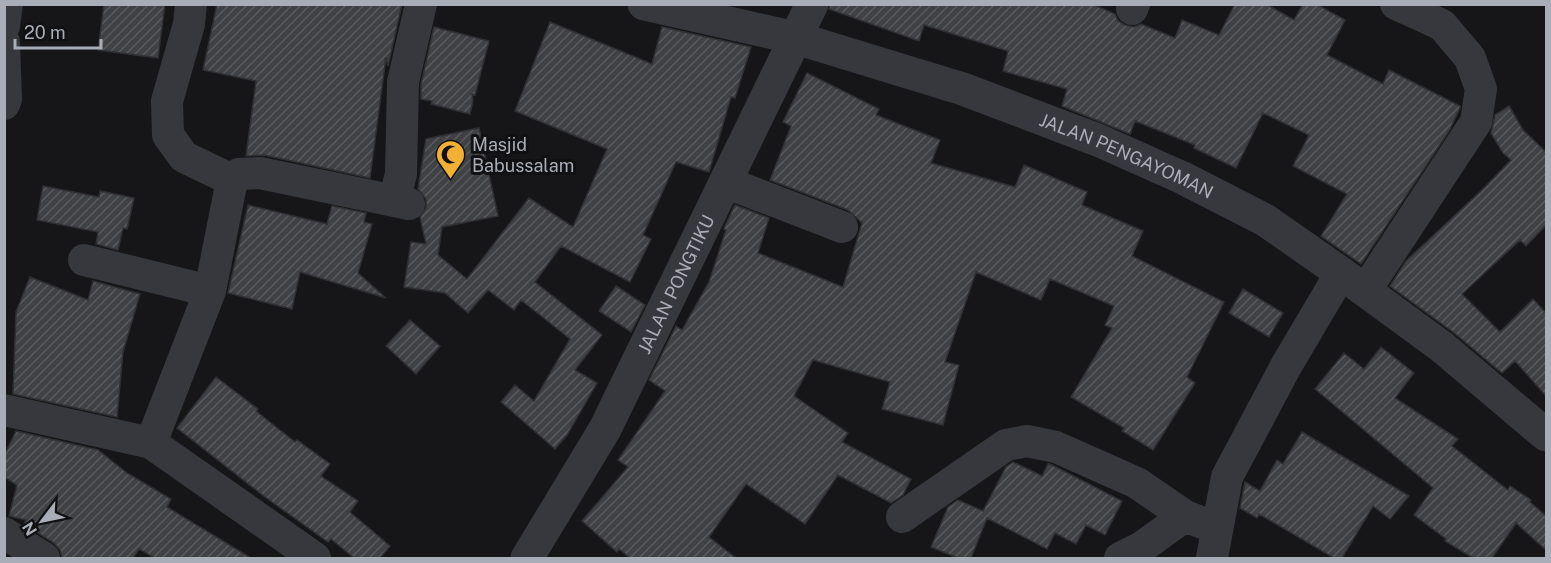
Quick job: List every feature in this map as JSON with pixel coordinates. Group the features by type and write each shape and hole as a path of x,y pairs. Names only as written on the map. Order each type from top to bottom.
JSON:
{"street":[{"path":"4,26 7,4"},
{"path":"191,4 189,24 167,101 168,135 184,158 232,180"},
{"path":"151,443 210,291 232,180 239,174 260,173 401,203 403,82 420,4"},
{"name":"JALAN PENGAYOMAN","path":"644,4 796,38 963,89 1100,141 1183,178 1265,220 1353,282 1442,347 1546,435"},
{"name":"JALAN PONGTIKU","path":"528,558 605,429 812,4"},
{"path":"1215,544 1227,477 1286,366 1476,122 1481,89 1470,58 1442,25 1396,4"},
{"path":"4,42 6,99 4,104"},
{"path":"725,182 842,227"},
{"path":"84,260 210,291"},
{"path":"4,410 151,443 315,558"},
{"path":"902,517 1006,445 1027,441 1056,447 1137,483 1185,516 1215,544"},
{"path":"1120,558 1142,547 1185,516"},
{"path":"4,533 44,558"}],"building":[{"path":"104,4 165,4 158,58 98,50"},
{"path":"217,4 402,4 388,66 386,57 370,178 264,155 246,156 256,81 203,70"},
{"path":"830,4 1092,4 1115,14 1118,21 1125,25 1134,27 1141,24 1175,38 1182,20 1219,35 1235,4 1266,4 1294,20 1303,4 1316,4 1345,20 1327,55 1383,84 1389,70 1460,108 1449,131 1361,264 1321,236 1347,194 1293,166 1309,135 1263,113 1236,168 1194,148 1195,145 1135,121 1130,134 1062,106 1067,89 1003,71 1008,51 924,25 919,41 829,9"},
{"path":"550,22 652,64 662,27 751,47 735,98 731,97 709,172 676,162 643,235 651,239 630,282 561,246 535,282 602,335 575,370 597,383 567,435 555,449 501,402 515,385 534,401 570,339 521,300 514,310 488,290 468,313 445,293 404,287 411,242 426,244 420,217 426,208 426,199 418,189 426,139 479,128 498,216 442,227 438,255 467,279 529,198 573,227 607,149 515,111"},
{"path":"434,27 489,41 475,95 472,94 470,114 431,104 432,101 421,99 421,84"},
{"path":"807,73 879,109 876,115 940,140 931,163 1015,187 1024,165 1087,192 1082,205 1143,231 1132,256 1224,302 1187,377 1195,383 1153,450 1122,431 1124,428 1071,397 1112,328 1105,325 1114,306 1050,279 1041,300 976,272 945,362 959,365 943,425 882,409 890,382 813,360 794,396 848,433 842,442 911,479 903,495 891,503 838,475 805,524 746,484 709,537 736,558 630,558 619,549 617,552 582,521 628,467 618,460 665,391 649,380 676,326 682,330 709,282 726,230 725,226 735,205 769,218 758,253 843,287 862,223 848,210 770,180 791,126 783,122"},
{"path":"1509,106 1523,130 1546,152 1546,225 1526,246 1520,240 1462,294 1500,332 1533,299 1546,313 1546,396 1515,361 1502,373 1453,332 1390,286 1406,261 1511,160 1503,153 1491,133 1495,115"},
{"path":"43,186 99,197 100,191 134,198 127,229 123,228 118,250 96,244 98,232 37,220"},
{"path":"248,205 327,224 332,206 366,213 364,222 372,224 358,273 386,298 300,272 292,309 228,293"},
{"path":"30,277 88,300 93,281 140,294 123,352 117,417 13,394 16,312"},
{"path":"616,286 645,305 631,332 599,311"},
{"path":"1243,289 1283,313 1269,337 1229,313"},
{"path":"410,320 440,346 416,374 386,346"},
{"path":"1381,347 1414,373 1395,398 1458,439 1452,446 1508,490 1510,486 1531,500 1530,502 1546,516 1546,550 1516,523 1492,558 1473,558 1445,541 1446,539 1414,515 1433,488 1315,389 1344,353 1364,369"},
{"path":"216,377 258,409 256,411 295,442 297,440 330,464 321,476 358,501 350,512 390,546 380,558 354,558 331,539 328,542 265,497 177,428"},
{"path":"16,431 98,450 127,473 171,499 167,507 251,558 155,558 139,549 133,558 62,558 60,550 54,543 24,524 26,520 9,516 17,485 4,477 4,456"},
{"path":"1302,432 1409,496 1390,519 1373,506 1342,558 1334,558 1259,514 1257,518 1240,508 1245,482 1260,491 1277,460 1283,464"},
{"path":"1013,462 1042,476 1050,464 1122,501 1105,535 1086,525 1076,544 1055,533 1047,549 987,518 971,558 958,558 931,547 948,507 958,500 983,511 1006,467"}],"place":[{"name":"Masjid Babussalam","path":"451,180"}]}
